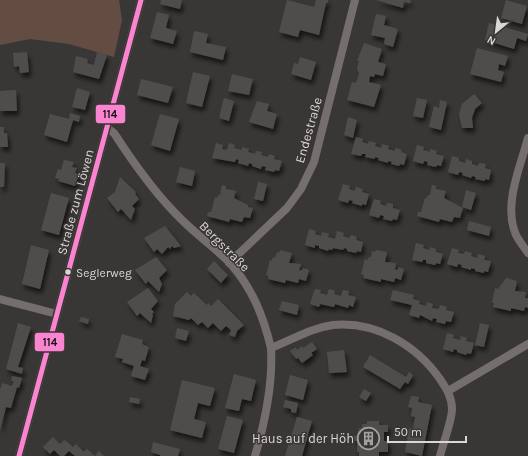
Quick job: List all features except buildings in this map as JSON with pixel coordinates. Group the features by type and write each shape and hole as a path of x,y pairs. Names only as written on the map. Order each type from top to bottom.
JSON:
{"street":[{"name":"Endestraße","path":"229,263 287,208 301,189 314,162 355,0"},
{"name":"Straße zum Löwen","path":"19,456 107,128 139,2"},
{"name":"Bergstraße","path":"107,128 114,133 148,181 181,220 229,263 256,299 265,323 271,358 267,402 255,456"},
{"path":"528,138 512,201 511,218 516,236 528,253"},
{"path":"0,299 57,314"},
{"path":"270,348 305,331 334,325 363,326 390,335 412,348 434,370 448,391 452,409 440,456"},
{"path":"448,391 528,344"}],"shaded area":[{"path":"0,0 119,0 122,20 114,57 69,44 30,39 0,45"}],"transit line":[{"name":"114","path":"19,456 141,0"}],"place":[{"name":"Seglerweg","path":"68,272"},
{"name":"Haus auf der Höh","path":"369,438"}]}
